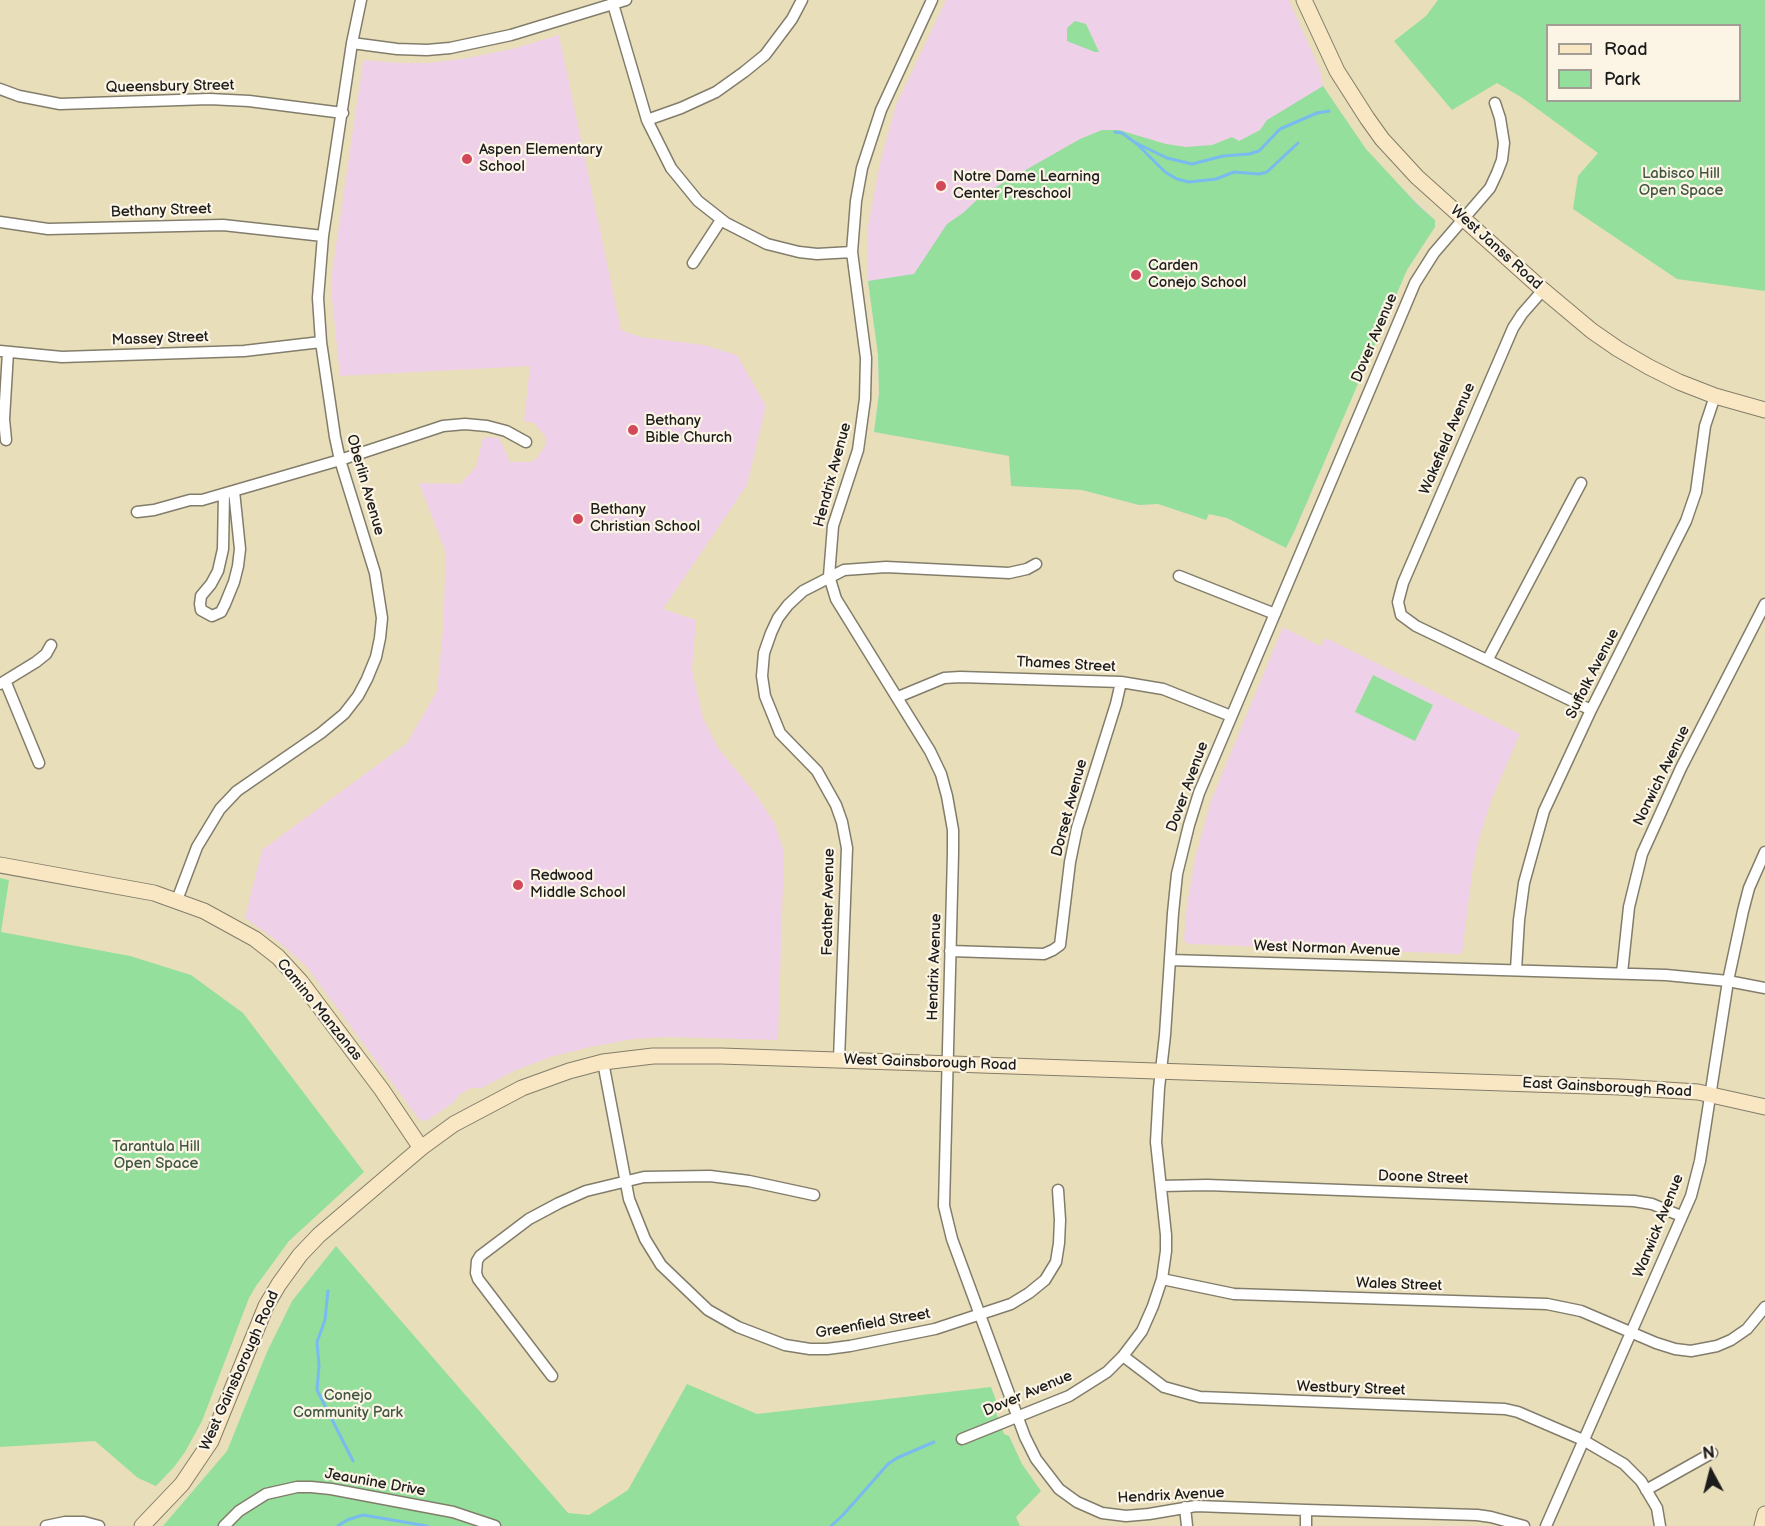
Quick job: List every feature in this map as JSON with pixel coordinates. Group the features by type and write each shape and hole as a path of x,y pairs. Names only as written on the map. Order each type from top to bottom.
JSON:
{"street":[{"name":"Oberlin Avenue","path":"177,900 197,847 220,809 237,791 321,733 344,714 357,696 376,657 381,618 379,593 340,460 321,342 318,281 352,43 361,0"},
{"path":"352,43 397,49 450,48 511,35 626,0"},
{"path":"647,120 716,92 744,72 765,55 792,20 802,0"},
{"name":"Hendrix Avenue","path":"932,0 881,110 862,168 856,201 852,252 866,358 865,399 858,450 833,526 829,576 836,599 930,751 941,774 947,796 953,842 944,1206 952,1239 1018,1416 1032,1452 1059,1489 1077,1502 1102,1513 1126,1516 1185,1507 1306,1510 1420,1519 1491,1517 1524,1526"},
{"name":"West Janss Road","path":"1304,0 1337,71 1366,118 1411,171 1543,290 1618,349 1679,382 1715,396 1765,410"},
{"path":"613,4 647,120 662,152 678,178 698,201 721,220 767,244 817,254 852,252"},
{"name":"Queensbury Street","path":"0,89 19,96 60,104 209,99 249,101 343,113"},
{"name":"Dover Avenue","path":"962,1439 1069,1396 1107,1372 1142,1331 1154,1306 1162,1279 1166,1235 1156,1142 1173,913 1183,845 1199,793 1415,283 1434,253 1490,188 1502,160 1504,143 1495,103"},
{"path":"693,263 721,220"},
{"name":"Bethany Street","path":"0,222 48,229 248,226 323,236"},
{"name":"Wakefield Avenue","path":"1488,659 1406,620 1399,608 1399,594 1513,328 1543,290"},
{"name":"Massey Street","path":"4,352 62,357 244,351 321,342"},
{"path":"4,352 6,440"},
{"name":"Suffolk Avenue","path":"1516,970 1524,883 1544,811 1554,785 1693,503 1706,426 1715,396"},
{"path":"137,512 154,510 190,500 202,500 340,460 443,426 465,424 487,426 506,431 526,442"},
{"path":"1581,483 1488,659 1591,710"},
{"path":"229,492 240,549 238,566 225,604 217,615 212,616 201,610 201,596 215,578 221,560 229,492"},
{"name":"Feather Avenue","path":"839,1060 847,874 842,822 836,805 817,771 780,733 765,696 762,676 764,653 778,618 788,604 803,591 844,570 886,567 1009,573 1027,569 1036,564"},
{"path":"1179,576 1275,614"},
{"name":"Norwich Avenue","path":"1622,973 1629,907 1642,854 1681,768 1765,603"},
{"path":"39,763 3,684 36,663 46,654 51,645"},
{"name":"Thames Street","path":"898,697 944,678 960,676 1121,682 1163,689 1231,716"},
{"name":"Dorset Avenue","path":"951,951 1044,954 1060,945 1070,862 1077,828 1116,705 1121,682"},
{"name":"Warwick Avenue","path":"1546,1526 1690,1196 1700,1161 1728,981 1746,898 1760,877 1765,852"},
{"name":"Camino Manzanas","path":"0,865 136,888 177,900 228,923 255,939 278,957 301,982 426,1144"},
{"name":"West Norman Avenue","path":"1170,960 1622,973 1728,981 1765,988"},
{"name":"West Gainsborough Road","path":"142,1526 182,1484 212,1441 266,1306 289,1269 319,1235 426,1144 482,1107 522,1088 569,1071 603,1062 685,1055 1447,1082"},
{"name":"Greenfield Street","path":"603,1062 626,1180 636,1218 645,1239 661,1265 708,1310 738,1327 773,1342 800,1348 827,1349 935,1329 1011,1304 1045,1280 1056,1262 1060,1221 1058,1190"},
{"name":"East Gainsborough Road","path":"1447,1082 1619,1087 1711,1094 1765,1107"},
{"path":"552,1376 478,1279 476,1273 477,1261 493,1245 529,1220 586,1191 626,1180 674,1175 710,1176 749,1181 814,1196"},
{"name":"Doone Street","path":"1161,1186 1207,1185 1634,1201 1652,1204 1681,1215"},
{"name":"Wales Street","path":"1162,1279 1208,1290 1268,1296 1547,1304 1581,1311 1675,1349 1702,1350 1731,1340 1747,1329 1765,1307"},
{"name":"Westbury Street","path":"1123,1356 1164,1387 1200,1397 1505,1409 1518,1412 1584,1440 1624,1464 1641,1481 1657,1508 1660,1526"},
{"path":"1646,1490 1712,1453"},
{"name":"Jeaunine Drive","path":"224,1526 239,1511 266,1494 297,1487 311,1487 453,1512 495,1526"},
{"path":"1185,1507 1187,1526"},
{"path":"1306,1510 1306,1526"},
{"path":"1761,1526 1765,1514"},
{"path":"46,1526 65,1522 84,1522 99,1526"}],"shaded area":[{"name":"Carden Conejo School","path":"946,0 1289,0 1320,70 1323,86 1366,149 1435,220 1435,227 1407,270 1286,548 1227,518 1209,514 1206,520 1158,504 1139,505 1082,490 1011,486 1009,456 874,432 879,393 878,355 868,281 868,226 880,163 896,105"},
{"path":"559,35 621,330 640,337 704,345 737,355 766,406 747,485 663,609 696,620 692,670 703,718 718,748 755,793 775,824 784,852 778,1040 668,1037 633,1039 590,1047 550,1057 514,1071 481,1088 471,1088 428,1120 423,1121 418,1118 307,967 280,943 245,918 262,850 407,743 437,691 443,630 446,553 419,483 460,484 476,467 483,438 497,437 510,462 530,462 536,459 545,446 545,436 534,423 524,421 530,366 340,376 332,298 332,273 363,62 365,60 429,63 467,58 512,49"},
{"path":"1283,627 1320,646 1326,638 1520,734 1491,801 1479,839 1473,867 1462,954 1188,944 1184,940 1187,904 1195,859 1211,801"}],"green space":[{"name":"Labisco Hill Open Space","path":"1438,0 1765,0 1765,291 1677,279 1573,209 1578,176 1598,153 1521,97 1497,83 1452,110 1394,41 1426,16"},
{"path":"1075,21 1086,24 1099,52 1067,41 1067,28"},
{"name":"Carden Conejo School","path":"1323,86 1366,149 1435,220 1435,227 1407,270 1286,548 1227,518 1209,514 1206,520 1158,504 1139,505 1082,490 1011,486 1009,456 874,432 879,393 878,355 868,281 914,274 947,224 982,195 1080,139 1102,130 1119,130 1166,144 1186,147 1212,145 1232,137 1239,141 1260,130 1267,120"},
{"path":"1373,675 1433,705 1415,741 1355,712"},
{"name":"Tarantula Hill Open Space","path":"0,878 9,880 1,932 130,956 191,975 243,1013 364,1172 289,1241 256,1286 249,1298 202,1421 185,1452 156,1486 138,1478 95,1441 0,1447"},
{"name":"Conejo Community Park","path":"336,1246 568,1513 589,1515 628,1490 687,1384 757,1414 991,1387 997,1403 995,1410 1004,1434 1009,1436 1022,1464 1041,1491 1016,1517 1020,1526 163,1526 227,1451 267,1352 292,1301"}],"waterway":[{"path":"1134,142 1167,158 1192,164 1223,156 1259,151 1280,129 1317,113 1329,111"},
{"path":"1115,132 1122,133 1137,144 1165,172 1177,179 1189,182 1216,179 1234,172 1259,174 1267,172 1298,143"},
{"path":"328,1291 325,1320 317,1342 319,1366 317,1390 353,1461"},
{"path":"831,1526 888,1464 934,1442"},
{"path":"338,1526 347,1520 363,1515 427,1526"}],"place":[{"name":"Aspen Elementary School","path":"467,159"},
{"name":"Notre Dame Learning Center Preschool","path":"941,186"},
{"name":"Carden Conejo School","path":"1136,275"},
{"name":"Bethany Bible Church","path":"633,430"},
{"name":"Bethany Christian School","path":"578,519"},
{"name":"Redwood Middle School","path":"518,885"}]}
